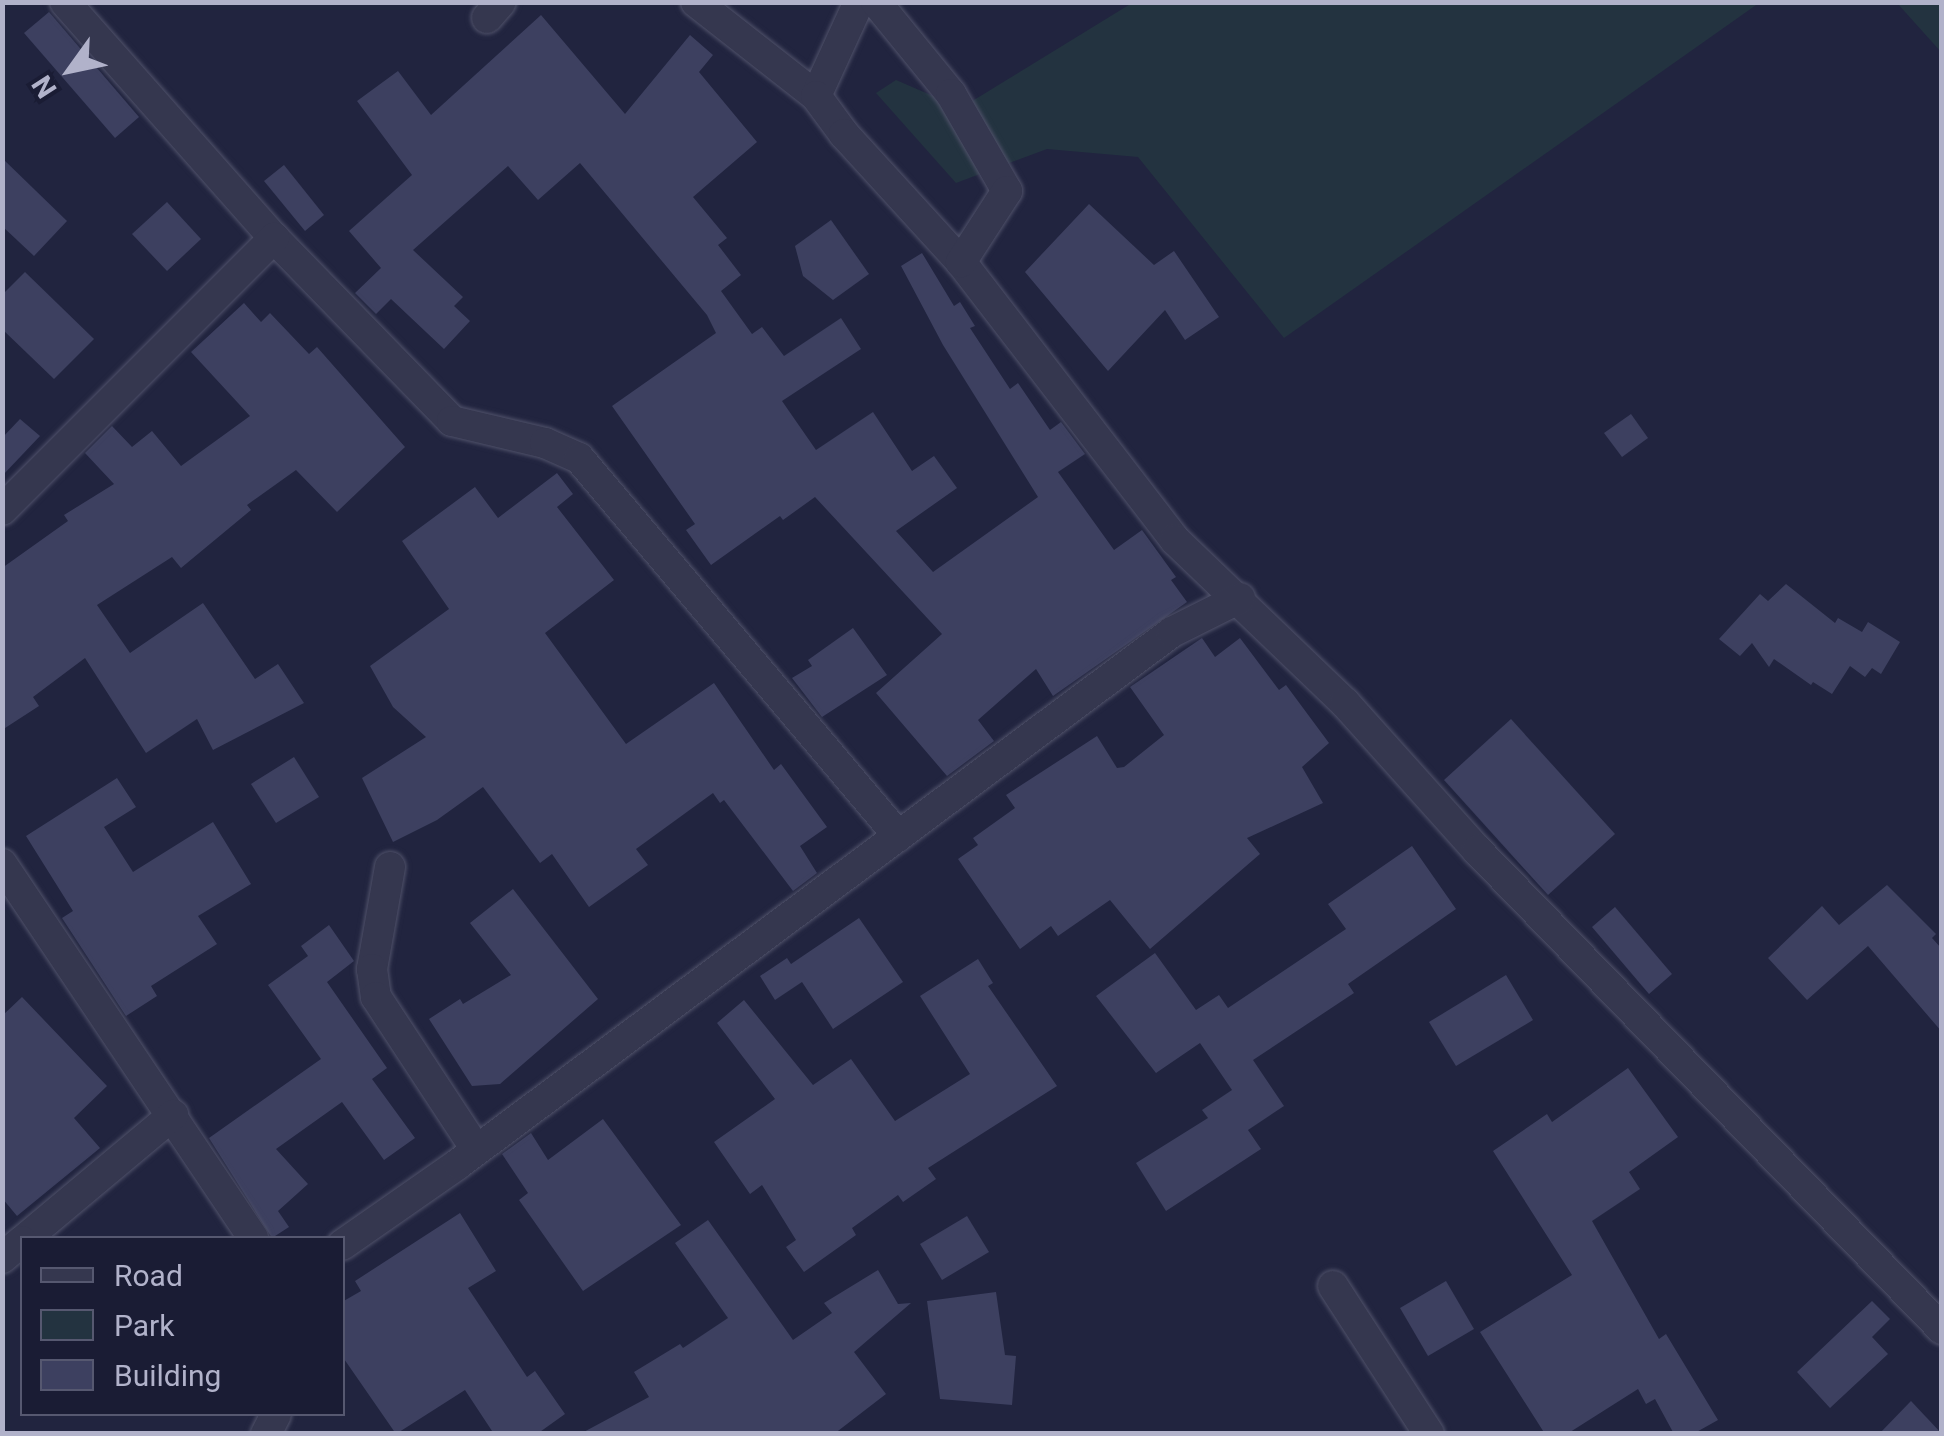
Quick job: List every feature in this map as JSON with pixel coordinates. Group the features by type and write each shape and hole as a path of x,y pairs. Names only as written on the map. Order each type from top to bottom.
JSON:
{"street":[{"path":"65,2 274,238 452,421 546,443 579,458 898,836"},
{"path":"696,2 816,96 844,134 961,262 1175,540 1240,598 1345,703 1477,850 1942,1329"},
{"path":"816,96 859,2"},
{"path":"876,2 951,94 1007,191 961,262"},
{"path":"2,510 274,238"},
{"path":"345,1243 1172,632 1240,598"},
{"path":"2,864 252,1236"},
{"path":"390,867 372,969 376,998 475,1148"},
{"path":"29,1236 174,1115"},
{"path":"1333,1286 1429,1434"}],"green space":[{"path":"1132,3 1759,3 1284,338 1138,157 1047,149 956,183 876,93 896,80 961,108"},
{"path":"1897,3 1941,3 1941,52"}],"building":[{"path":"49,12 139,117 115,138 24,33"},
{"path":"541,15 625,114 690,35 713,55 699,72 757,142 693,197 727,238 718,245 741,275 721,291 752,334 762,327 784,356 841,318 861,349 782,401 816,450 873,412 912,471 934,456 957,488 896,531 933,572 1038,497 943,345 901,266 922,253 954,306 960,302 975,326 970,328 1010,389 1018,383 1050,430 1061,422 1085,454 1058,472 1114,550 1142,530 1176,577 1171,580 1187,602 1053,696 1036,669 978,720 994,741 947,776 876,693 942,634 815,497 783,520 780,516 711,565 686,530 695,524 612,406 716,333 707,315 580,163 538,200 508,166 413,250 463,297 454,306 470,321 444,349 391,299 376,314 355,293 381,268 349,231 412,175 357,101 398,71 431,115"},
{"path":"2,158 67,221 34,256 2,226"},
{"path":"284,165 324,215 305,231 264,181"},
{"path":"167,202 201,239 167,271 132,234"},
{"path":"1089,204 1154,265 1174,251 1219,317 1185,340 1165,310 1108,371 1025,272"},
{"path":"831,220 869,274 833,300 803,276 795,246"},
{"path":"25,272 94,339 54,379 2,329 2,295"},
{"path":"244,303 261,322 270,313 309,354 317,347 405,447 337,512 296,470 247,505 251,510 181,568 172,557 97,605 130,653 203,603 255,679 278,664 304,703 213,750 197,719 146,753 85,658 33,697 39,706 2,730 2,568 68,521 64,515 114,484 85,453 112,426 132,447 152,431 181,466 250,416 191,352"},
{"path":"1631,414 1648,438 1622,457 1604,433"},
{"path":"20,419 40,436 2,476 2,438"},
{"path":"557,473 573,494 557,507 614,580 545,633 626,744 714,683 774,770 781,764 827,827 800,846 817,873 793,891 724,800 720,803 713,793 636,849 648,865 589,907 552,854 540,863 483,787 437,820 393,842 362,778 426,737 393,707 370,666 449,609 402,541 475,487 498,518"},
{"path":"1786,584 1835,623 1838,618 1862,632 1868,622 1900,642 1881,674 1872,668 1865,677 1850,666 1832,694 1813,682 1811,685 1774,659 1769,667 1752,643 1740,656 1719,639 1760,594 1768,601"},
{"path":"853,628 887,675 822,717 792,678 812,666 808,660"},
{"path":"1202,638 1215,657 1240,638 1279,690 1286,685 1329,743 1302,767 1323,803 1247,838 1260,854 1150,949 1110,900 1058,936 1051,926 1020,949 958,859 978,845 973,838 1015,808 1006,795 1097,736 1117,768 1124,767 1164,735 1130,687"},
{"path":"1511,719 1615,834 1548,895 1444,780"},
{"path":"294,757 319,797 276,823 251,784"},
{"path":"117,778 136,807 104,827 133,872 213,822 251,884 198,916 217,944 151,986 157,996 126,1016 62,918 73,911 26,836"},
{"path":"1412,846 1456,909 1348,984 1354,993 1253,1060 1284,1106 1248,1130 1261,1149 1166,1211 1136,1163 1208,1118 1202,1110 1232,1090 1200,1043 1156,1073 1096,996 1155,953 1196,1010 1219,995 1228,1008 1346,929 1328,904"},
{"path":"1887,885 1936,934 1932,938 1942,949 1942,1032 1868,946 1807,1000 1768,958 1822,906 1839,925"},
{"path":"513,889 598,999 500,1084 472,1086 429,1019 511,975 470,923"},
{"path":"1615,907 1672,974 1649,994 1592,927"},
{"path":"859,918 903,982 833,1029 802,982 775,1000 760,976 787,958 791,964"},
{"path":"329,925 354,961 327,982 387,1068 372,1079 415,1138 384,1160 342,1102 276,1149 308,1184 278,1211 289,1227 271,1236 209,1138 321,1059 268,985 308,956 301,946"},
{"path":"978,959 993,983 988,986 1057,1086 928,1168 936,1179 903,1202 898,1195 852,1228 856,1235 804,1272 786,1247 796,1240 762,1185 750,1194 714,1142 775,1099 717,1023 744,1000 813,1085 851,1059 895,1121 970,1074 920,996"},
{"path":"1506,975 1533,1020 1456,1066 1429,1022"},
{"path":"22,997 107,1086 74,1118 100,1148 17,1216 2,1198 2,1016"},
{"path":"1628,1068 1678,1137 1629,1172 1640,1189 1592,1221 1659,1339 1666,1334 1718,1420 1693,1434 1674,1434 1655,1399 1646,1404 1638,1389 1567,1434 1545,1434 1480,1332 1572,1275 1493,1151 1547,1114 1552,1122"},
{"path":"603,1119 681,1225 583,1291 519,1200 528,1193 502,1154 531,1133 548,1160"},
{"path":"460,1213 496,1271 468,1288 527,1377 535,1371 565,1414 537,1434 494,1434 465,1390 396,1434 345,1360 345,1300 361,1291 355,1281"},
{"path":"967,1216 989,1252 942,1280 920,1244"},
{"path":"708,1220 793,1340 832,1313 824,1303 878,1270 898,1304 911,1303 854,1352 886,1394 834,1434 580,1434 649,1397 634,1372 680,1344 683,1348 728,1318 675,1243"},
{"path":"1446,1281 1474,1329 1428,1356 1400,1308"},
{"path":"996,1292 1005,1355 1016,1356 1012,1405 940,1399 927,1301"},
{"path":"1872,1301 1890,1319 1872,1337 1888,1354 1830,1408 1797,1372"},
{"path":"1911,1401 1942,1434 1879,1434"}]}
